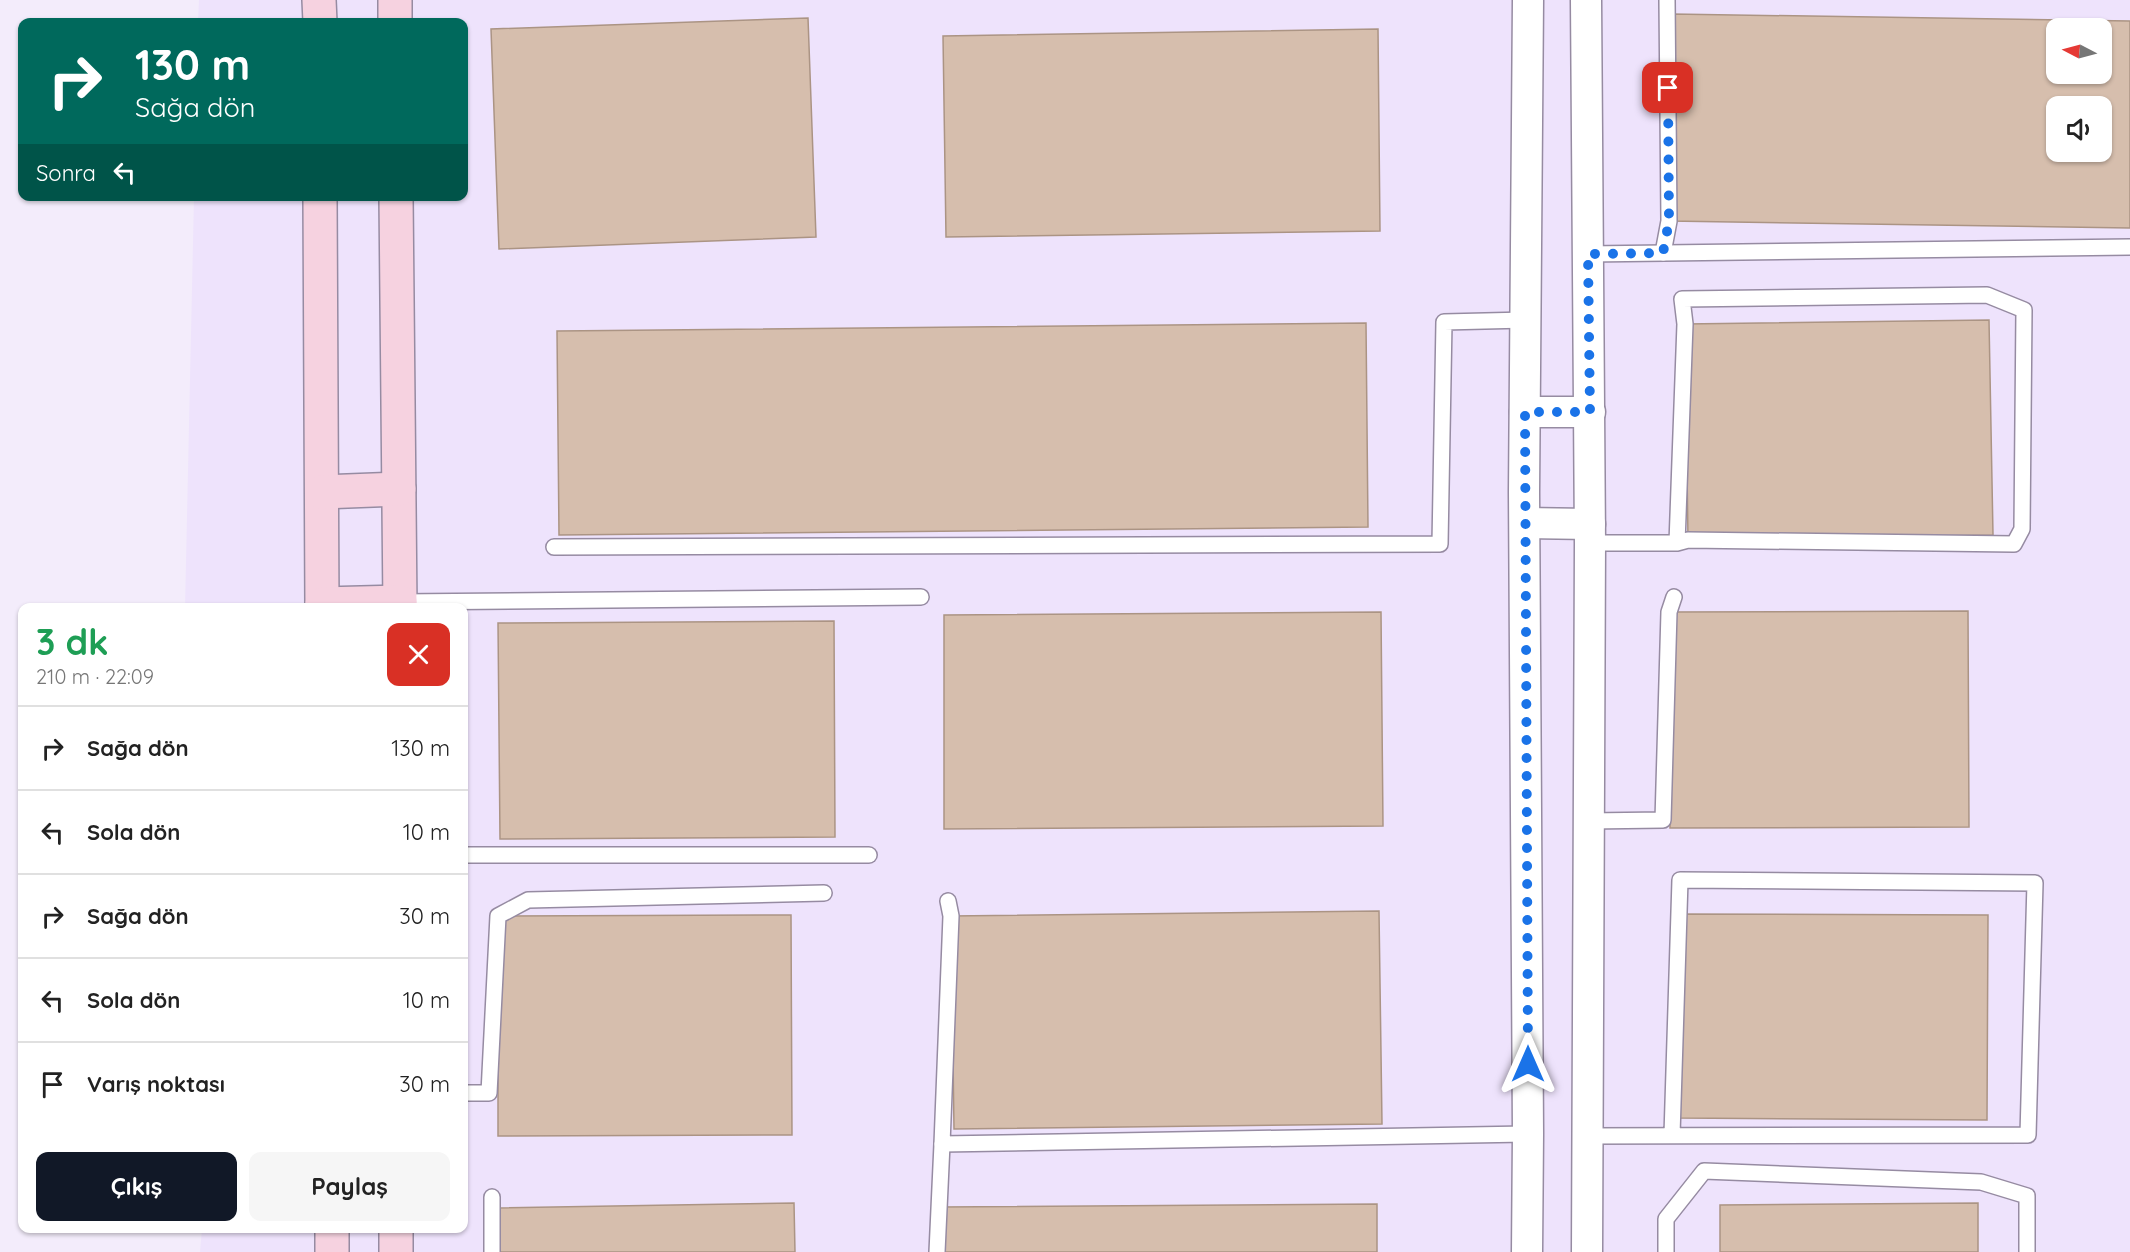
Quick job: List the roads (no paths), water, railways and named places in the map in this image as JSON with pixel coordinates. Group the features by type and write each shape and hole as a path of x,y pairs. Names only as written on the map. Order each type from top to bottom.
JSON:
{"street":[{"path":"319,0 320,18"},
{"path":"395,0 395,18"},
{"path":"1527,1252 1525,412 1528,0"},
{"path":"1586,0 1590,412 1587,1252"},
{"path":"320,201 322,603"},
{"path":"396,201 400,603"},
{"path":"1525,412 1590,412"},
{"path":"322,492 399,489"},
{"path":"1525,524 1590,534"},
{"path":"332,1252 333,1233"},
{"path":"396,1233 396,1252"}],"lane":[{"path":"1663,253 1669,221 1667,0"},
{"path":"1588,254 2130,247"},
{"path":"1590,534 1677,543 1688,540 2014,544 2022,529 2024,310 1987,295 1682,299 1685,324 1677,543"},
{"path":"554,547 1440,544 1444,322 1526,320"},
{"path":"468,604 921,597"},
{"path":"1588,821 1663,820 1670,612 1674,597"},
{"path":"468,855 869,855"},
{"path":"1587,1136 2028,1135 2035,883 1680,880 1672,1135"},
{"path":"468,1093 489,1093 498,916 528,900 824,893"},
{"path":"937,1252 951,916 948,901"},
{"path":"942,1144 1528,1134"},
{"path":"1666,1252 1666,1219 1704,1171 1981,1182 2027,1196 2027,1252"},
{"path":"492,1197 492,1252"}]}
